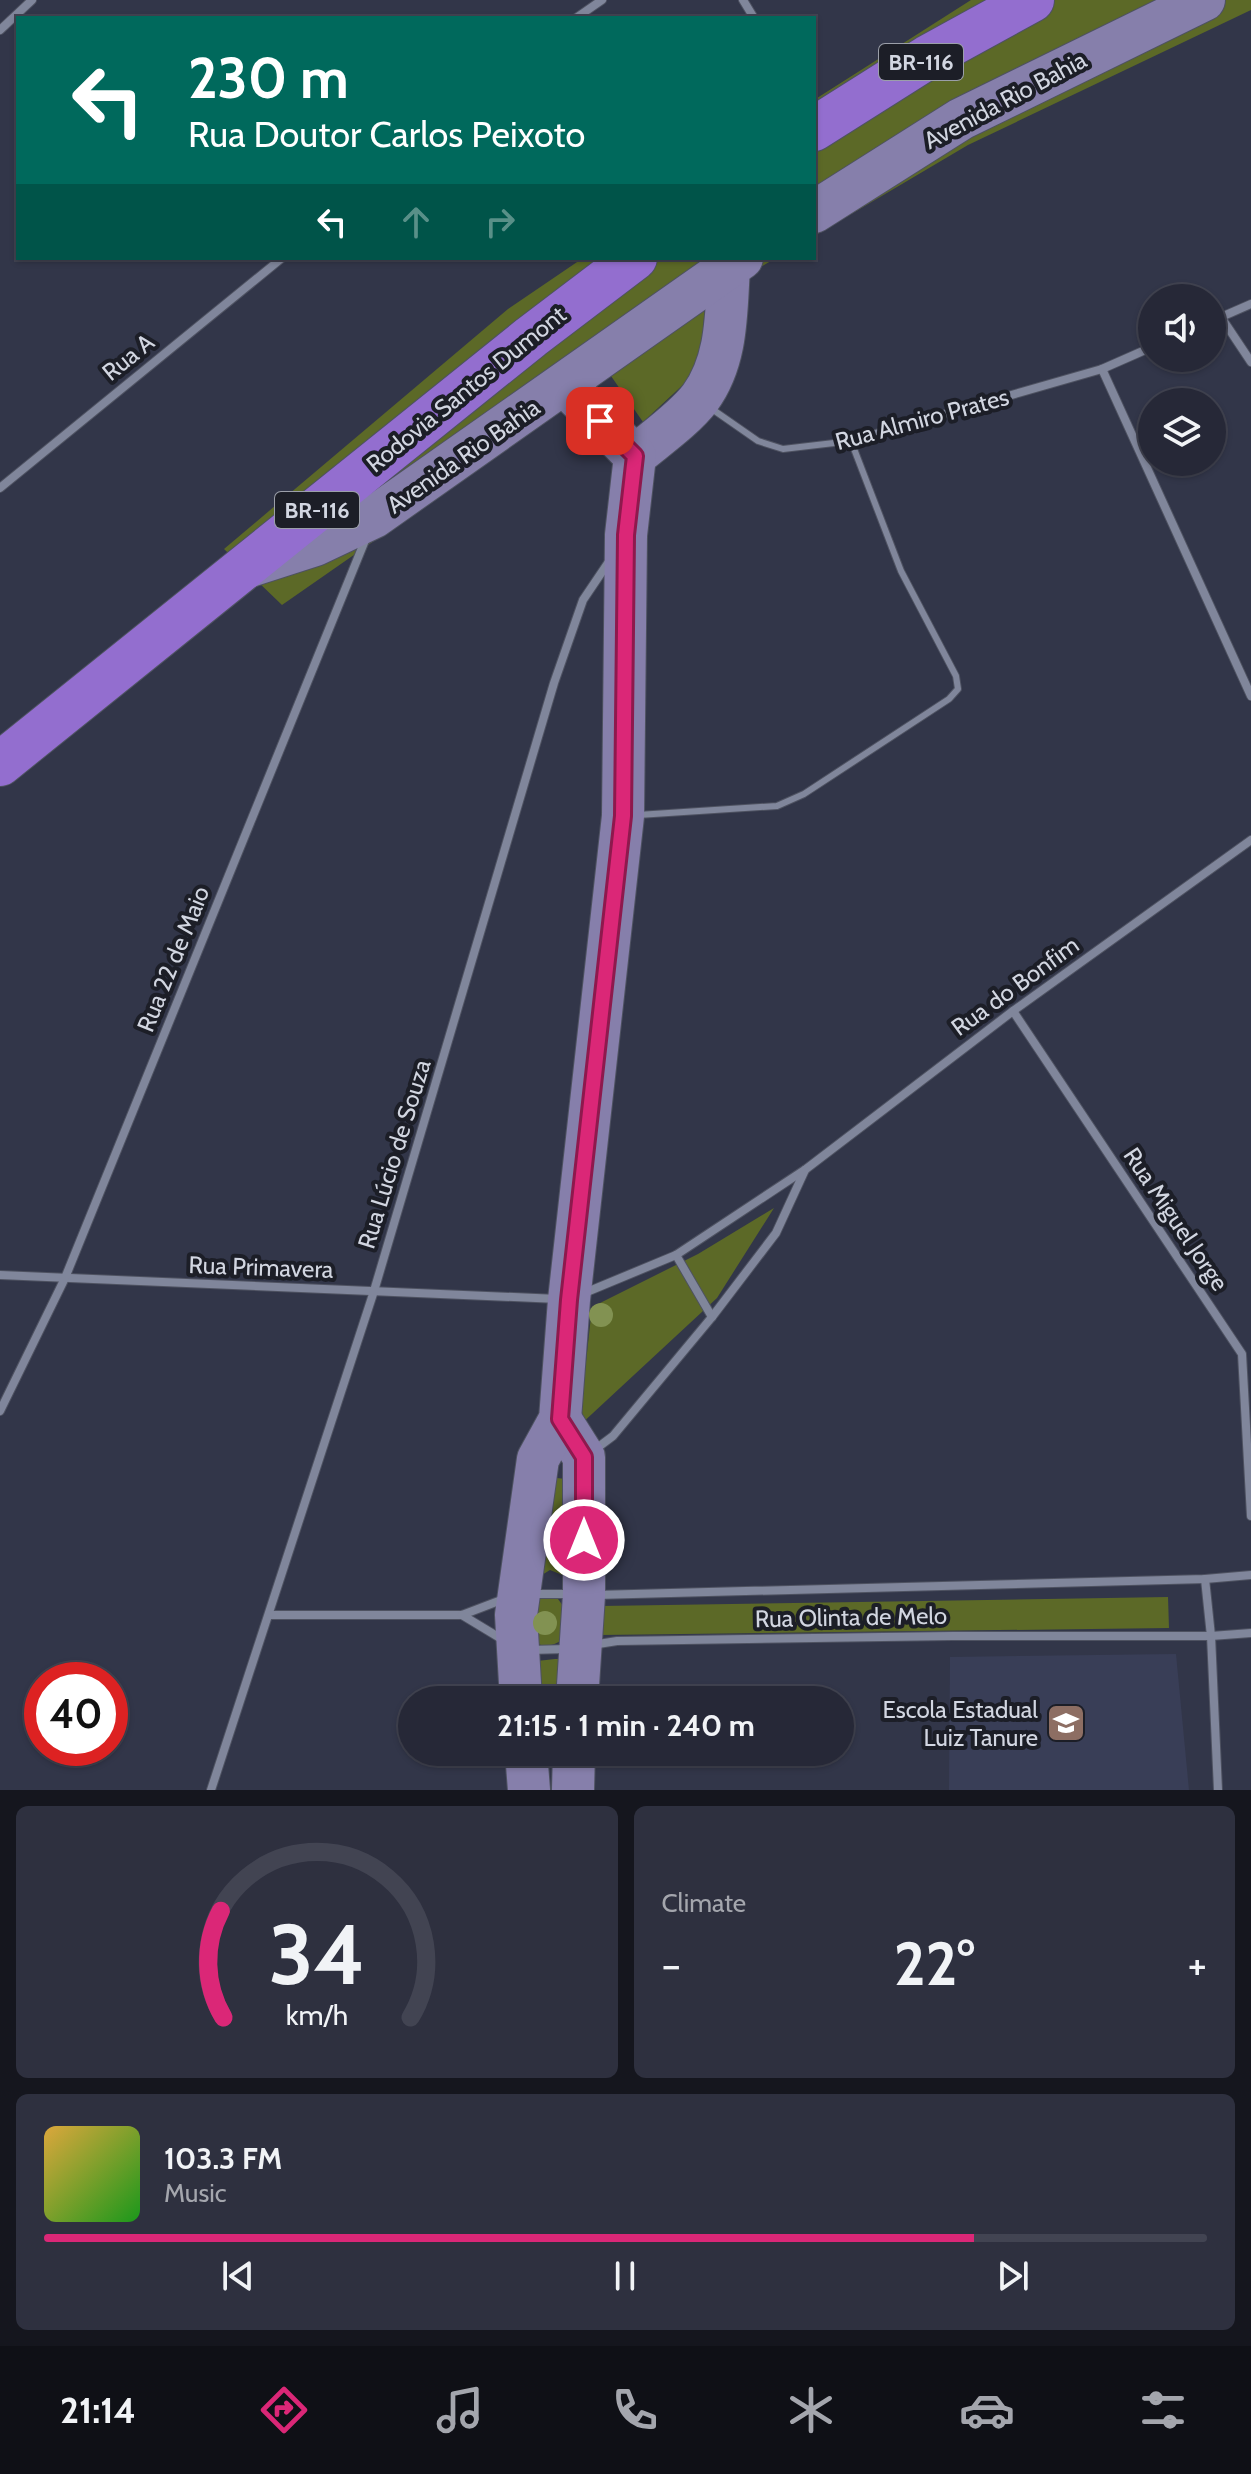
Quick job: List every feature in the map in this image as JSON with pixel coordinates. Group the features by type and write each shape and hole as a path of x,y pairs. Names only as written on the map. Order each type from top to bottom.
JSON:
{"highway":[{"name":"BR-116","path":"816,125 928,57 1032,0"},
{"name":"Rodovia Santos Dumont","path":"0,764 543,327 632,260"}],"street":[{"path":"0,30 32,0"},
{"path":"579,16 602,0"},
{"name":"Avenida Rio Bahia","path":"816,211 961,119 1204,0"},
{"name":"Rua A","path":"0,488 280,260"},
{"path":"578,1686 584,1595 561,1450 569,1300 623,816 626,535 635,456 699,400 713,377 723,348 735,262"},
{"name":"Avenida Rio Bahia","path":"246,568 315,545 374,517 735,262"},
{"path":"1226,315 1251,304"},
{"path":"1226,330 1251,362"},
{"name":"Rua Almiro Prates","path":"851,441 1102,369 1138,353"},
{"path":"1102,369 1251,696"},
{"path":"565,385 635,456"},
{"name":"Rua 22 de Maio","path":"0,1411 65,1278 374,517"},
{"name":"Rua Lúcio de Souza","path":"211,1790 374,1291 554,683 583,600 626,535"},
{"name":"Rua do Bonfim","path":"569,1300 676,1255 806,1169 1013,1011 1251,840"},
{"name":"Rua Miguel Jorge","path":"1013,1011 1246,1353 1251,1516"},
{"name":"Rua do Bonfim","path":"561,1450 613,1436 712,1317 776,1233 806,1169"},
{"path":"676,1255 712,1317"},
{"name":"Rua Primavera","path":"0,1275 569,1300"},
{"path":"520,1686 518,1594 561,1450"},
{"name":"Rua Olinta de Melo","path":"270,1615 462,1615 518,1594 584,1595 1205,1579 1251,1575"},
{"path":"1205,1579 1211,1636 1218,1790"},
{"name":"Rua Olinta de Melo","path":"462,1615 517,1648 538,1651 649,1640 1211,1636 1251,1633"},
{"path":"527,1766 529,1790"},
{"path":"573,1790 574,1766"}],"lane":[{"name":"Rua Almiro Prates","path":"699,400 758,441 783,449 851,441"},
{"path":"623,816 777,806 804,794 949,699 958,689 956,676 901,571 851,441"}],"shaded area":[{"name":"Escola Estadual Luiz Tanure","path":"1176,1654 1189,1790 949,1790 950,1657"}],"green space":[{"path":"971,0 1251,0 1251,10 968,145 816,235 816,99"},
{"path":"580,260 773,260 705,300 701,368 643,422 611,376 282,605 224,549 508,309"},
{"path":"774,1208 717,1298 579,1426 592,1307 698,1254"},
{"path":"557,1478 574,1480 570,1578 550,1570 537,1578"},
{"path":"544,1595 558,1599 568,1613 563,1639 548,1646 532,1641 526,1604"},
{"path":"1168,1597 1169,1628 600,1635 600,1606"},
{"path":"564,1659 562,1686 531,1686 528,1662"}],"place":[{"name":"Escola Estadual Luiz Tanure","path":"1066,1723"}],"route":[{"path":"584,1540 584,1457 560,1419 569,1300 623,816 626,535 635,456 600,421"}]}
